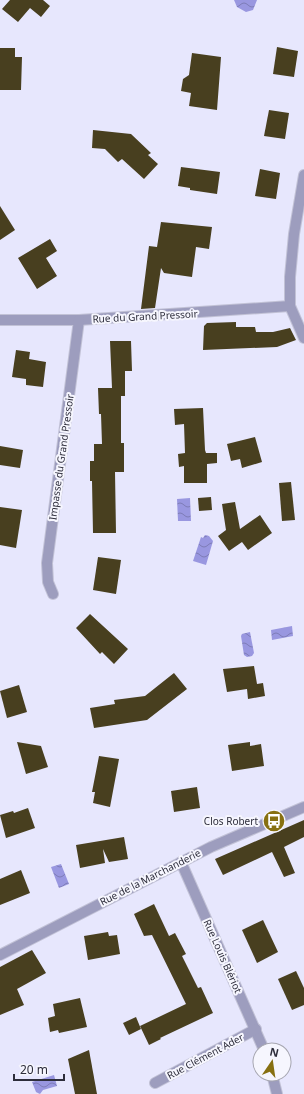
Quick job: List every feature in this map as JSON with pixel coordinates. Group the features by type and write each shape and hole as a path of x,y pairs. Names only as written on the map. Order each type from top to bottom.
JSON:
{"street":[{"path":"304,175 294,234 290,277 290,306 304,338"},
{"name":"Rue du Grand Pressoir","path":"0,320 80,320 290,306"},
{"name":"Impasse du Grand Pressoir","path":"53,594 48,582 47,563 80,320"},
{"name":"Rue de la Marchanderie","path":"0,955 211,847 304,807"},
{"name":"Rue Louis Blériot","path":"181,862 261,1042"},
{"name":"Rue Clément Ader","path":"155,1083 256,1029"},
{"path":"277,1089 283,1094"}],"water":[{"path":"234,0 257,0 253,10 246,12 237,7"},
{"path":"190,498 191,521 178,521 177,499"},
{"path":"205,535 209,536 213,541 206,565 193,561 201,537 203,538"},
{"path":"292,626 293,636 272,640 271,630"},
{"path":"250,632 254,653 252,656 247,657 244,655 241,636 242,634"},
{"path":"61,864 69,884 59,888 51,867"},
{"path":"54,1075 57,1086 43,1090 40,1094 36,1092 32,1082"}],"building":[{"path":"10,0 43,0 50,6 41,17 30,8 18,22 2,9"},
{"path":"277,47 298,51 294,77 273,74"},
{"path":"0,48 15,48 15,57 22,57 21,90 0,90"},
{"path":"192,53 221,57 217,110 189,106 191,93 181,91 183,79 189,75"},
{"path":"269,110 289,113 285,139 264,136"},
{"path":"93,130 131,134 151,153 148,155 158,164 144,179 122,159 118,162 105,149 92,148"},
{"path":"181,167 220,172 217,194 190,190 190,188 178,186"},
{"path":"260,169 280,173 276,199 255,196"},
{"path":"0,206 15,230 0,240"},
{"path":"161,222 212,227 209,249 196,247 192,277 164,273 161,268 155,308 141,309 149,246 157,247"},
{"path":"50,239 57,251 46,258 57,276 37,289 18,258"},
{"path":"236,322 236,327 255,327 256,332 273,332 290,328 296,340 277,347 203,350 204,326 207,323"},
{"path":"110,341 131,341 132,371 125,371 125,396 121,396 121,443 124,443 124,472 115,472 116,533 93,533 90,461 94,461 94,444 102,444 98,388 112,388"},
{"path":"16,350 30,352 29,359 46,362 43,387 26,385 26,379 12,377"},
{"path":"203,408 205,450 206,453 217,453 217,463 207,464 207,483 184,483 184,466 179,467 178,454 185,453 184,424 175,425 174,409"},
{"path":"255,437 262,462 242,468 240,459 231,461 227,444"},
{"path":"0,446 23,450 20,468 0,465"},
{"path":"291,482 295,520 282,521 279,483"},
{"path":"211,497 212,510 199,511 198,498"},
{"path":"235,502 240,529 260,515 272,533 248,550 242,542 229,551 218,536 226,530 222,504"},
{"path":"0,507 22,510 16,548 0,545"},
{"path":"98,557 121,560 116,594 93,590"},
{"path":"90,614 128,649 114,664 102,652 100,654 76,628"},
{"path":"254,666 257,684 263,683 265,696 248,699 247,689 227,692 223,669"},
{"path":"174,673 187,689 147,720 94,728 90,708 115,704 114,700 145,696"},
{"path":"19,685 27,712 7,718 0,691"},
{"path":"17,742 41,746 48,767 26,774"},
{"path":"250,742 250,746 261,744 264,766 232,771 228,745"},
{"path":"99,756 119,759 110,807 93,803 95,792 92,792"},
{"path":"197,787 200,808 174,812 171,791"},
{"path":"28,808 35,828 6,838 0,815 13,811 14,813"},
{"path":"304,820 304,837 284,847 295,873 284,877 272,852 223,875 215,859"},
{"path":"124,837 128,859 109,862 103,849 105,863 80,868 76,845"},
{"path":"21,870 30,893 0,905 0,879"},
{"path":"154,904 169,936 175,933 186,954 182,956 198,988 201,987 213,1013 160,1038 161,1039 149,1045 140,1026 186,1004 152,935 144,936 134,914"},
{"path":"263,920 278,952 257,963 242,930"},
{"path":"108,932 109,936 117,935 120,954 88,960 84,936"},
{"path":"32,950 46,973 17,989 24,1005 0,1015 0,967"},
{"path":"296,971 304,988 304,1005 292,1010 278,979"},
{"path":"80,998 87,1027 59,1033 58,1030 50,1032 48,1018 55,1016 53,1004"},
{"path":"136,1017 141,1029 129,1035 123,1023"},
{"path":"89,1050 97,1094 75,1094 68,1059"}],"place":[{"name":"Clos Robert","path":"274,821"}]}
